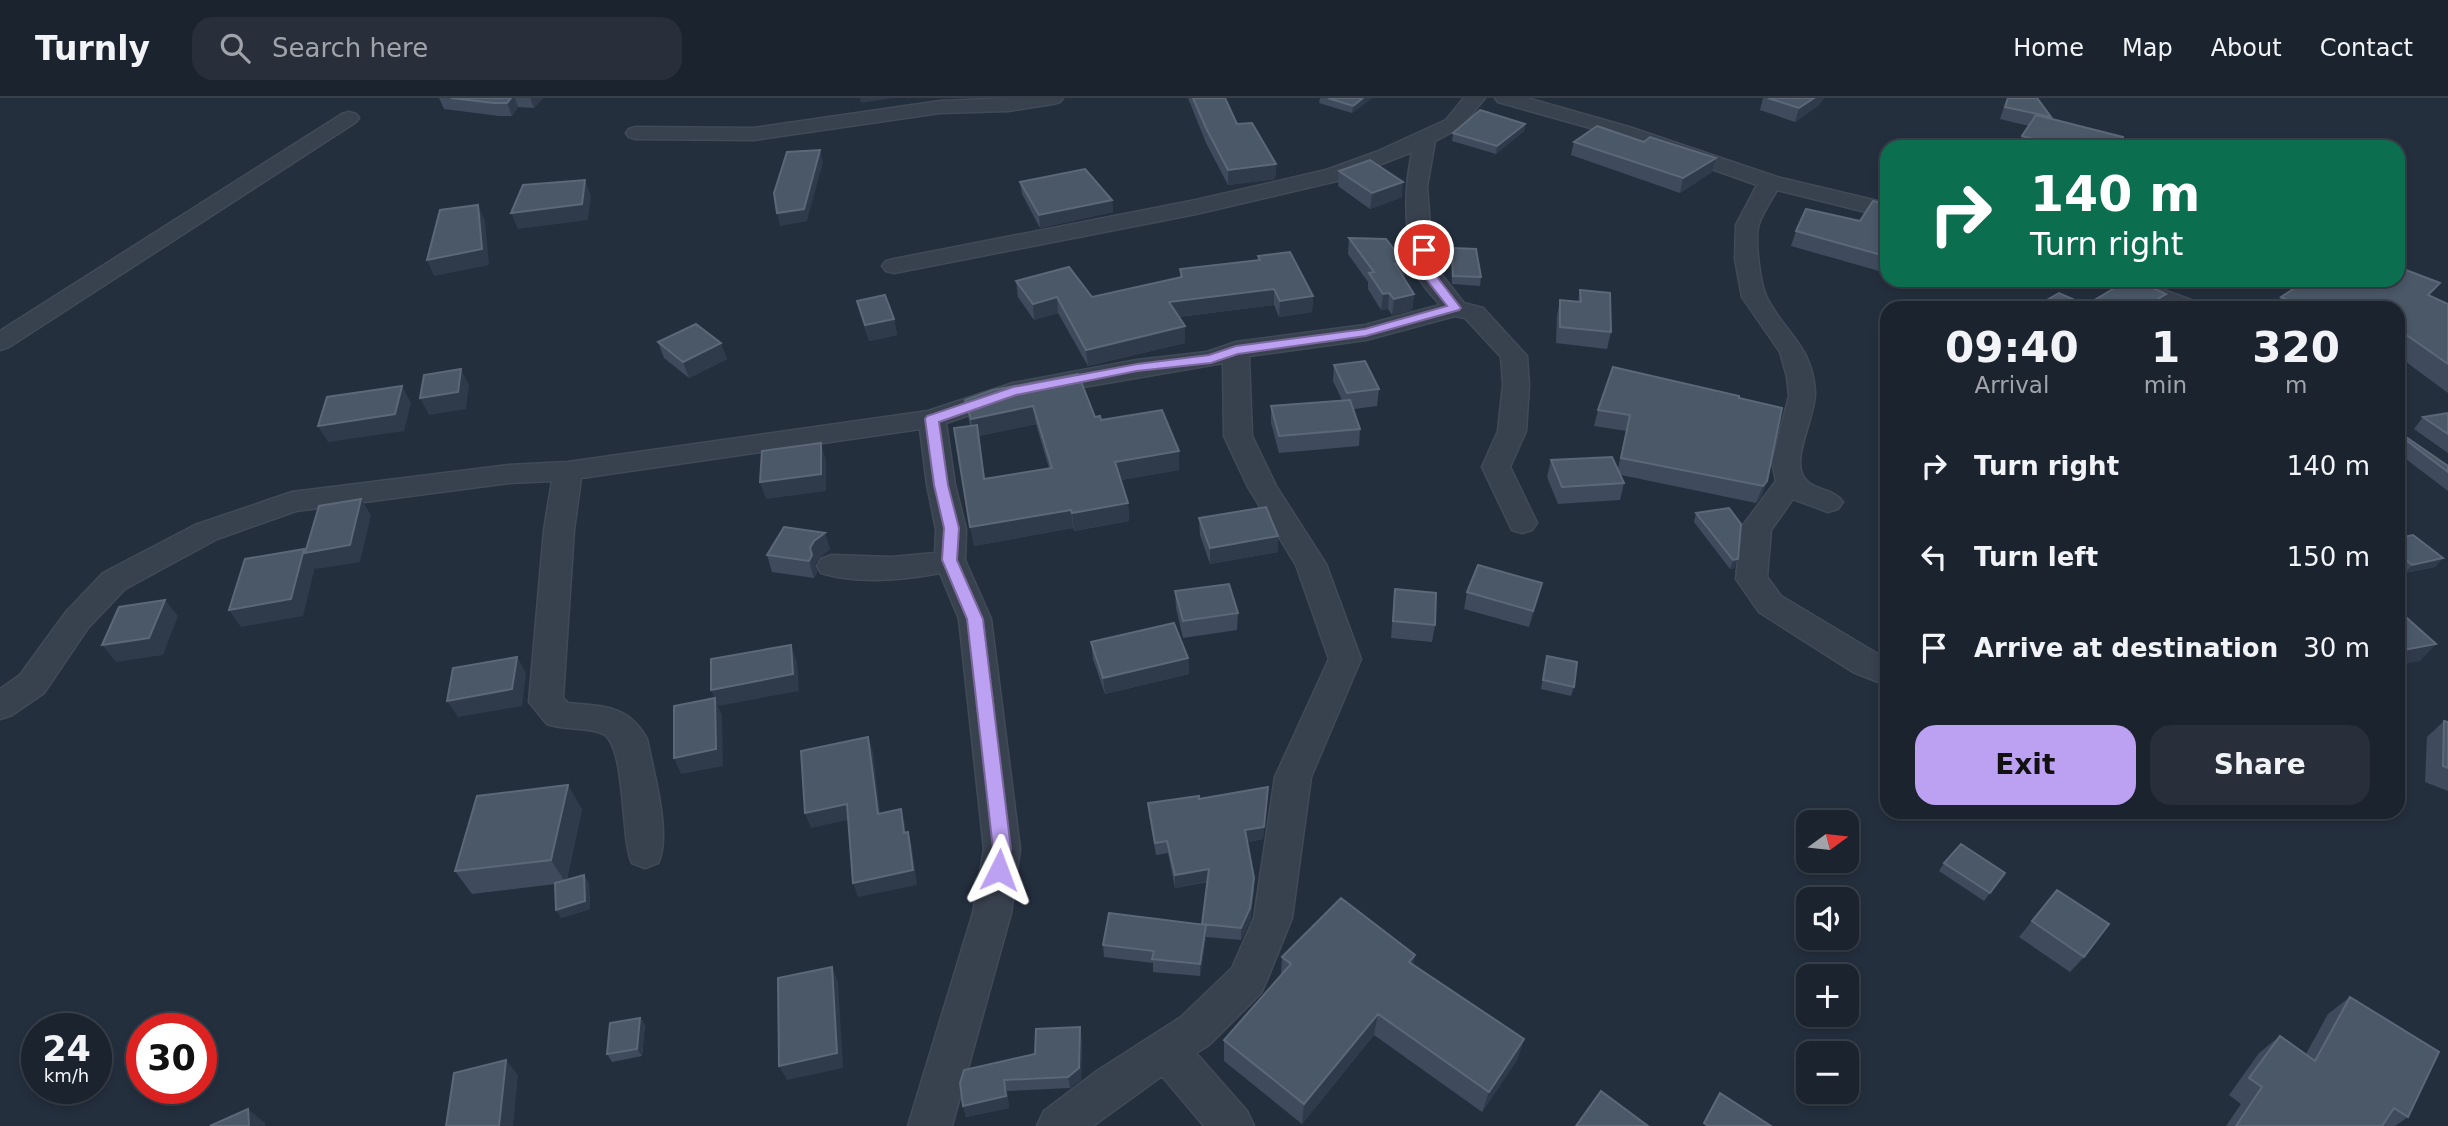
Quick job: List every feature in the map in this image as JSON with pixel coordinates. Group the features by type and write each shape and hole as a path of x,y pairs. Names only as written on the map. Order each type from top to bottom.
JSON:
{"street":[{"path":"636,133 754,134 940,107 1008,106 1053,98"},
{"path":"894,266 1274,191 1346,171 1384,157 1453,124 1475,98"},
{"path":"1505,98 1622,131 1770,182 1880,209"},
{"path":"0,342 349,118"},
{"path":"1425,137 1416,187 1419,226 1429,275 1455,308"},
{"path":"1770,182 1747,225 1747,259 1754,297 1793,352 1800,377 1802,396 1786,462 1790,481 1805,493 1828,502"},
{"path":"2134,287 2171,301"},
{"path":"0,706 32,684 77,620 114,581 205,531 292,502 509,474 568,471 932,419 1013,391 1137,368 1211,359 1236,350 1366,332 1455,308 1474,313 1514,356 1516,385 1512,431 1496,467 1522,523"},
{"path":"1059,1126 1112,1085 1195,1031 1247,980 1273,918 1293,777 1345,659 1311,564 1262,487 1238,436 1236,350"},
{"path":"930,1126 992,913 1002,849 975,619 950,560 951,528 941,485 932,419"},
{"path":"568,471 559,530 546,702 559,715 613,721 630,739 642,811 645,852"},
{"path":"1790,481 1771,511 1756,528 1751,579 1770,604 1880,670"},
{"path":"832,566 930,565 950,560"},
{"path":"1167,1050 1232,1126"}],"building":[{"path":"451,98 511,98 507,103 494,103"},
{"path":"1193,98 1225,98 1237,124 1252,123 1276,164 1228,170"},
{"path":"1328,98 1363,98 1353,106"},
{"path":"1768,98 1814,98 1799,108"},
{"path":"2008,98 2037,98 2051,117 2005,107"},
{"path":"1480,110 1525,124 1497,146 1453,133"},
{"path":"2036,115 2123,137 2122,140 2037,140 2022,136"},
{"path":"1597,126 1644,142 1650,137 1716,158 1683,178 1574,142"},
{"path":"820,150 804,209 777,213 774,193 787,152"},
{"path":"1370,160 1403,182 1372,193 1339,171"},
{"path":"1085,169 1112,200 1039,215 1020,182"},
{"path":"585,180 582,204 511,213 523,185"},
{"path":"1873,201 1880,203 1880,255 1796,231 1806,209 1860,221"},
{"path":"478,205 482,249 427,260 440,210"},
{"path":"1349,238 1386,239 1406,265 1395,264 1414,294 1394,299 1389,293 1383,294 1369,273 1374,272"},
{"path":"1452,248 1476,249 1481,277 1453,276"},
{"path":"1290,252 1313,296 1280,301 1274,289 1169,302 1185,326 1086,350 1057,297 1033,304 1016,281 1069,267 1092,297 1182,277 1180,269 1260,260 1258,256"},
{"path":"2405,270 2440,283 2428,295 2448,304 2448,364 2405,334 2405,301 2290,301 2281,297 2296,287 2405,287"},
{"path":"2116,287 2151,287 2166,294 2154,301 2093,301"},
{"path":"1580,290 1610,293 1611,332 1560,327 1560,300 1581,302"},
{"path":"2059,293 2077,301 2045,301"},
{"path":"885,295 894,319 865,325 857,301"},
{"path":"696,324 721,343 683,362 658,342"},
{"path":"1365,361 1379,389 1347,393 1334,365"},
{"path":"1613,367 1782,408 1767,481 1763,486 1621,458 1630,415 1598,410"},
{"path":"461,369 458,392 420,398 424,375"},
{"path":"1078,374 1095,417 1100,416 1101,420 1162,410 1179,451 1115,462 1128,503 970,527 954,428 977,425 984,479 1052,468 1033,406 971,419 965,400 993,390"},
{"path":"402,386 395,414 318,426 327,397"},
{"path":"1350,400 1360,429 1279,436 1271,406"},
{"path":"2448,413 2448,434 2423,417"},
{"path":"2405,421 2406,437 2448,466 2448,472 2405,439"},
{"path":"821,443 821,474 760,482 762,451"},
{"path":"1612,457 1624,483 1562,487 1551,460"},
{"path":"361,499 350,545 305,553 319,506"},
{"path":"1266,507 1278,536 1210,548 1199,518"},
{"path":"1729,508 1741,524 1738,559 1733,560 1696,513"},
{"path":"784,527 825,533 814,541 810,548 812,555 809,561 767,555"},
{"path":"2413,535 2443,558 2412,565 2405,559 2405,537"},
{"path":"304,549 291,599 229,610 245,559"},
{"path":"1478,565 1542,583 1533,611 1467,592"},
{"path":"1229,584 1238,613 1183,621 1175,591"},
{"path":"1395,589 1436,593 1435,625 1393,621"},
{"path":"165,600 149,638 102,645 119,607"},
{"path":"2405,616 2436,644 2405,650"},
{"path":"1174,623 1188,658 1103,678 1091,642"},
{"path":"791,645 793,674 711,690 711,659"},
{"path":"1547,656 1577,662 1574,687 1543,680"},
{"path":"517,657 512,689 447,701 453,668"},
{"path":"715,698 716,749 674,758 674,706"},
{"path":"2444,721 2448,722 2448,768 2443,766"},
{"path":"868,737 878,814 901,809 904,833 908,832 913,870 853,883 847,804 805,813 801,751"},
{"path":"568,785 551,860 455,871 477,796"},
{"path":"1268,787 1264,827 1245,830 1254,878 1250,908 1241,928 1202,924 1209,869 1175,875 1167,841 1155,843 1148,803 1199,796 1199,799"},
{"path":"1961,844 2005,873 1990,893 1944,863"},
{"path":"584,875 585,901 556,910 555,883"},
{"path":"2057,890 2109,924 2084,957 2032,921"},
{"path":"1341,898 1415,955 1409,962 1524,1039 1489,1092 1378,1014 1304,1104 1224,1040 1291,964 1282,957"},
{"path":"1109,913 1206,925 1200,964 1152,959 1154,951 1103,945"},
{"path":"832,967 837,1053 779,1066 778,978"},
{"path":"2350,997 2439,1052 2408,1117 2394,1108 2382,1126 2236,1126 2262,1087 2249,1078 2280,1036 2315,1061"},
{"path":"640,1018 637,1049 607,1054 610,1023"},
{"path":"1080,1027 1079,1068 1068,1077 1004,1080 1006,1096 963,1106 960,1083 964,1070 1035,1054 1036,1029"},
{"path":"506,1060 499,1126 446,1126 454,1073"},
{"path":"1601,1091 1648,1126 1576,1126"},
{"path":"1720,1093 1771,1126 1708,1126 1704,1123"},
{"path":"248,1109 249,1126 210,1126"}],"route":[{"path":"999,870 1002,849 975,619 950,560 951,528 941,485 932,419 1013,391 1137,368 1211,359 1236,350 1366,332 1455,308 1429,275 1424,250"}]}
